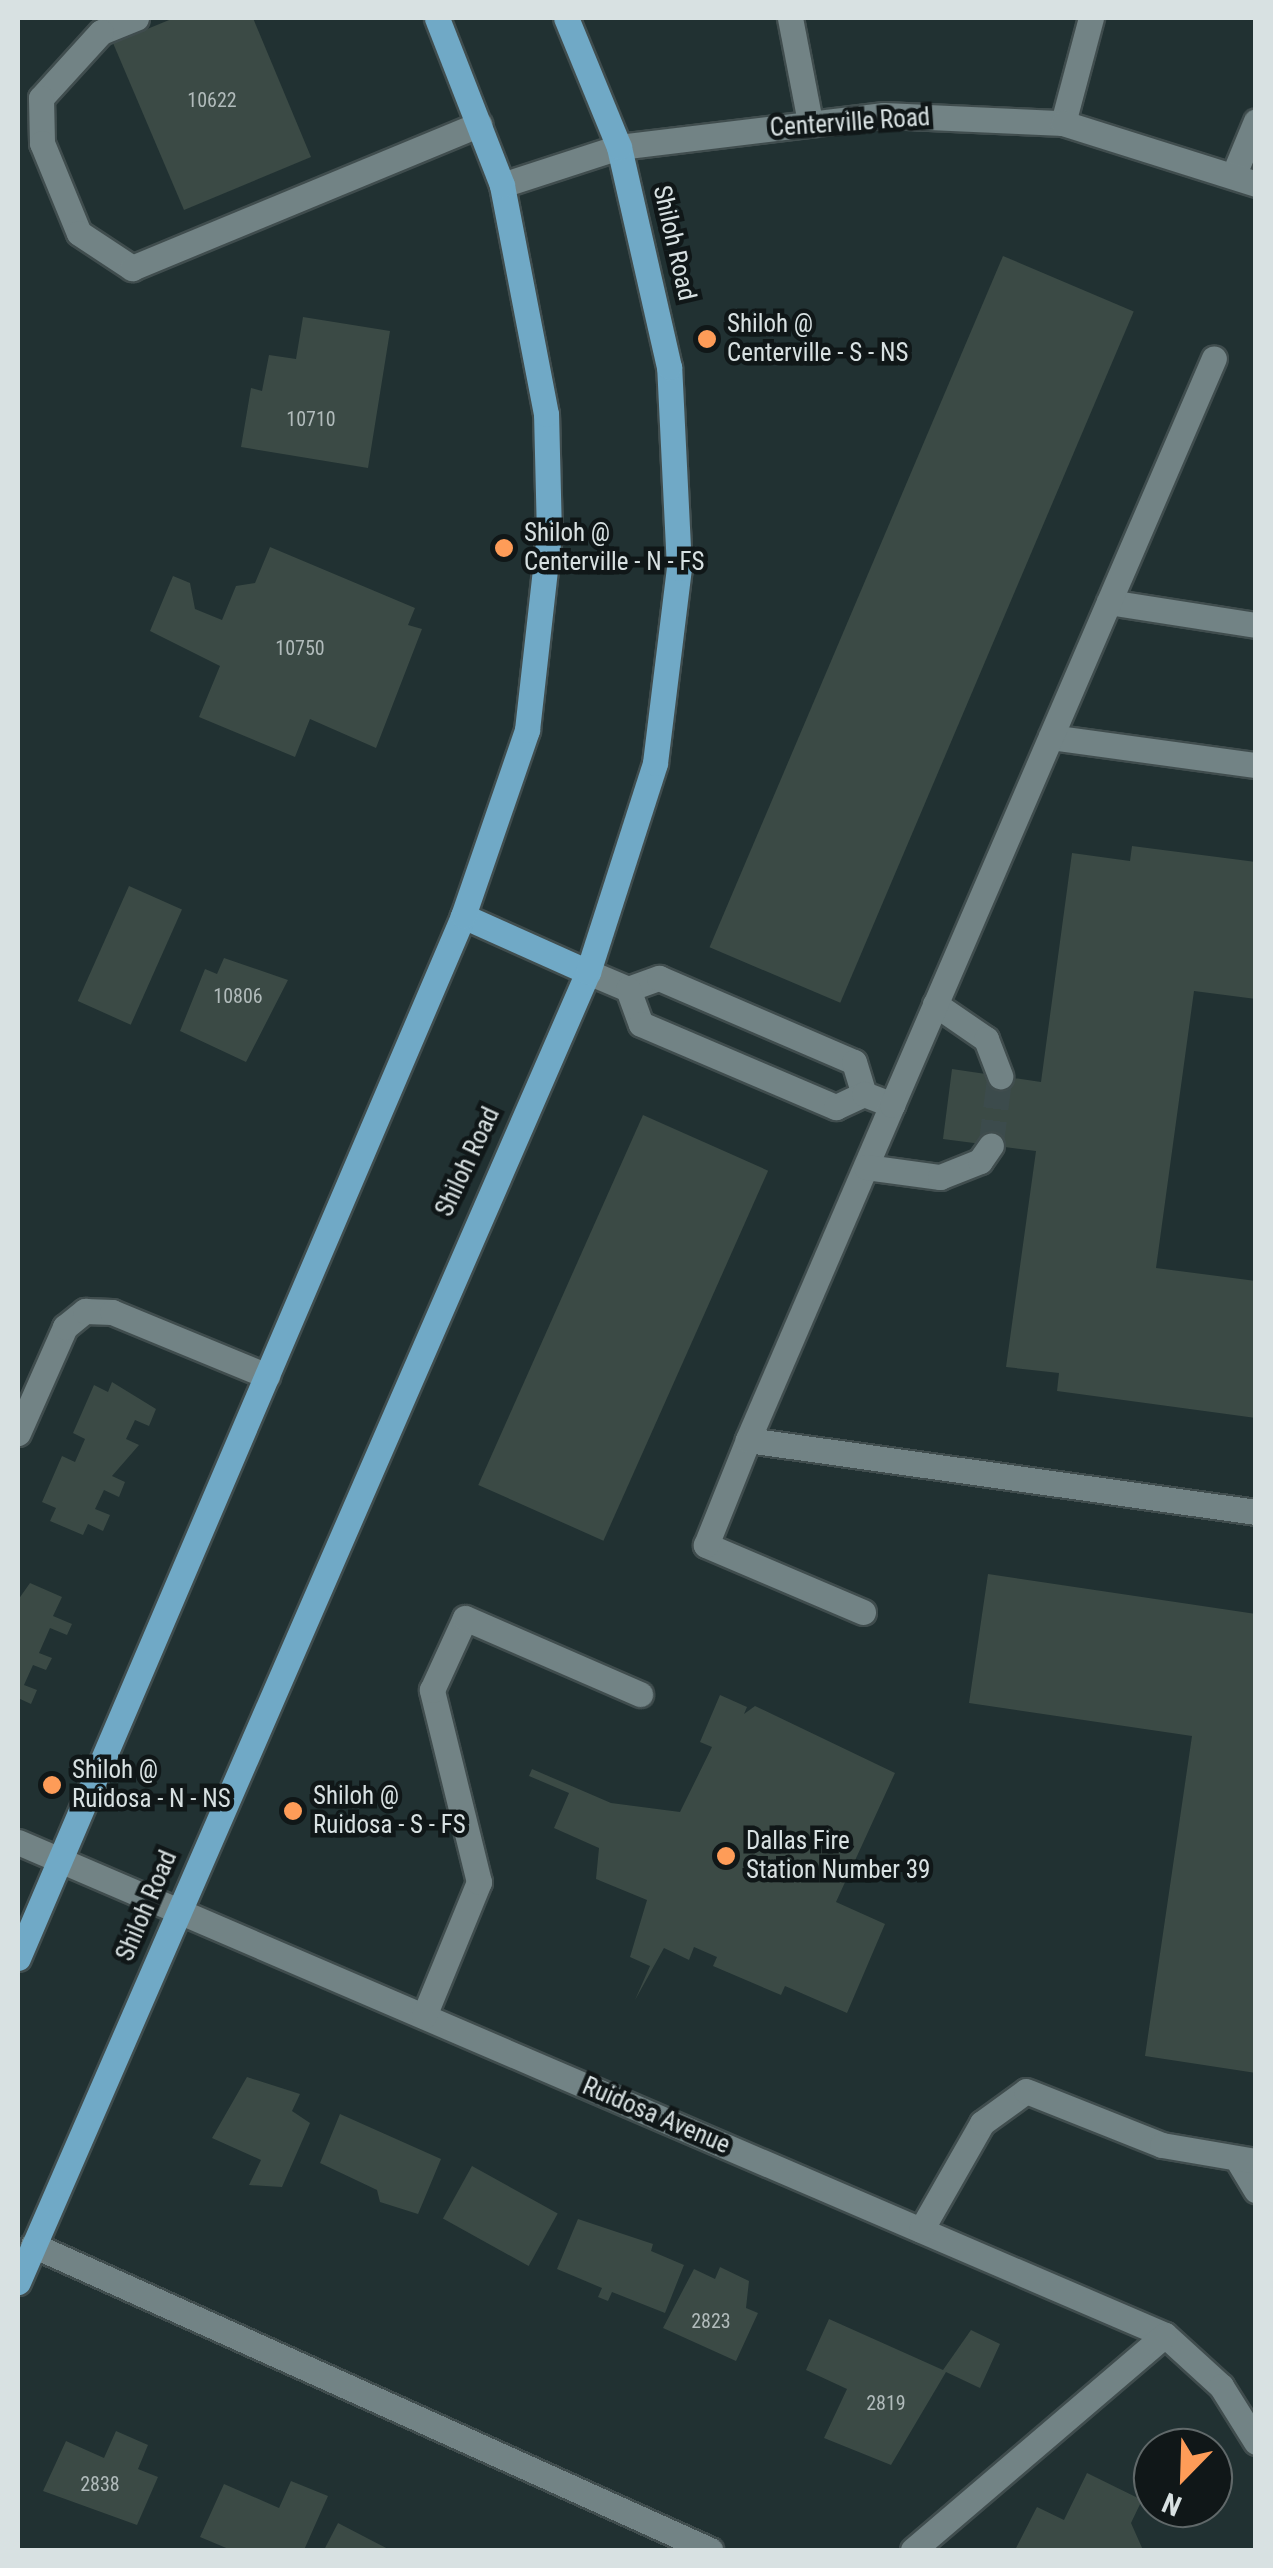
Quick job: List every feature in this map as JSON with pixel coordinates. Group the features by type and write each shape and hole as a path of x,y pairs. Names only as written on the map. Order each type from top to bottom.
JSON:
{"main road":[{"path":"18,1958 464,916 527,730 549,535 546,414 502,186 437,18"},
{"name":"Shiloh Road","path":"18,2282 588,972 655,763 679,568 670,366 619,147 566,18"},
{"path":"464,916 588,972"}],"street":[{"path":"136,18 101,32 42,98 42,143 78,233 132,268 479,124"},
{"path":"790,18 810,122"},
{"path":"1063,123 1092,18"},
{"name":"Centerville Road","path":"502,186 619,147 884,115 1063,123 1245,179"},
{"path":"1245,179 1256,121"},
{"path":"864,1612 706,1545 1214,358"},
{"path":"1109,602 1256,625"},
{"path":"1051,737 1256,765"},
{"path":"588,972 628,989 659,978 854,1062 864,1094"},
{"path":"628,989 641,1024 836,1107 864,1094 892,1105"},
{"path":"935,1004 986,1039 1000,1076"},
{"path":"866,1167 940,1177 980,1161 991,1145"},
{"path":"18,1433 64,1326 85,1311 112,1312 266,1376"},
{"path":"748,1440 1256,1512"},
{"path":"424,2016 479,1882 432,1690 465,1618 640,1694"},
{"name":"Ruidosa Avenue","path":"18,1842 1165,2336 1221,2386 1256,2442"},
{"path":"921,2230 982,2122 1026,2091 1162,2146 1247,2162 1256,2190"},
{"path":"33,2245 710,2550"},
{"path":"913,2550 1165,2336"}],"building":[{"path":"174,18 253,18 311,157 184,210 113,43"},
{"path":"1003,256 1134,311 840,1003 710,947"},
{"path":"303,317 390,331 368,468 241,447 251,388 262,391 269,355 296,359"},
{"path":"270,547 415,608 408,625 422,629 376,748 310,719 295,757 199,717 220,666 150,631 173,576 190,583 195,609 222,620 236,586 255,583"},
{"path":"1132,846 1256,862 1256,999 1194,991 1156,1268 1256,1281 1256,1418 1057,1391 1059,1373 1006,1367 1036,1151 943,1139 952,1069 1041,1082 1072,853 1130,861"},
{"path":"129,886 182,910 131,1025 78,1001"},
{"path":"224,958 288,980 246,1062 180,1031 205,969 217,974"},
{"path":"643,1115 768,1171 603,1541 478,1485"},
{"path":"112,1382 156,1409 149,1426 135,1420 126,1439 139,1445 112,1476 125,1482 119,1497 104,1490 95,1509 110,1515 103,1531 88,1524 83,1535 50,1521 56,1508 42,1502 62,1456 75,1462 85,1439 73,1433 94,1385 108,1392"},
{"path":"988,1574 1256,1614 1256,2073 1145,2056 1192,1736 969,1703"},
{"path":"30,1583 62,1597 53,1616 72,1624 67,1635 50,1628 39,1653 52,1658 46,1670 33,1665 24,1685 37,1690 31,1704 18,1698 18,1600"},
{"name":"Dallas Fire Station Number 39","path":"720,1695 747,1707 744,1714 755,1706 895,1773 836,1902 885,1924 847,2013 785,1986 781,1995 713,1966 717,1957 694,1947 689,1960 664,1948 635,2000 650,1966 630,1957 647,1900 596,1879 599,1848 554,1828 569,1793 529,1776 532,1769 611,1803 680,1812 712,1747 700,1742"},
{"path":"247,2077 300,2094 292,2111 310,2123 282,2187 249,2185 261,2160 212,2138"},
{"path":"340,2114 441,2159 418,2214 380,2202 377,2190 320,2163"},
{"path":"472,2166 558,2214 529,2266 443,2218"},
{"path":"578,2219 653,2244 651,2251 684,2265 665,2313 612,2292 608,2301 598,2297 602,2288 557,2269"},
{"path":"720,2267 749,2281 746,2308 758,2313 736,2361 663,2328 694,2269 715,2279"},
{"path":"829,2319 943,2370 971,2330 1000,2344 980,2388 946,2372 891,2465 824,2438 847,2389 806,2370"},
{"path":"116,2431 148,2445 138,2469 158,2477 137,2525 43,2491 66,2441 104,2458"},
{"path":"1087,2473 1133,2496 1131,2523 1143,2550 1015,2550 1037,2507 1064,2520"},
{"path":"291,2481 328,2496 304,2550 231,2550 200,2537 224,2484 279,2508"},
{"path":"338,2523 390,2550 324,2550"}],"tunnel":[{"path":"991,1145 1000,1076"}],"place":[{"name":"Shiloh @ Centerville - S - NS","path":"707,339"},
{"name":"Shiloh @ Centerville - N - FS","path":"504,548"},
{"name":"Shiloh @ Ruidosa - N - NS","path":"52,1785"},
{"name":"Shiloh @ Ruidosa - S - FS","path":"293,1811"},
{"name":"Dallas Fire Station Number 39","path":"726,1856"}]}
